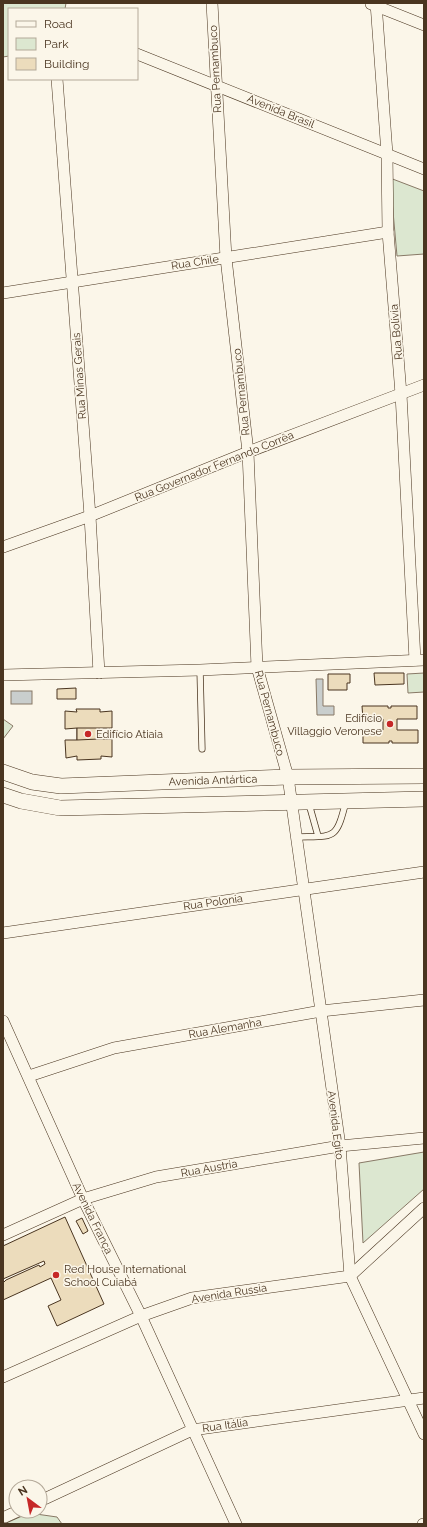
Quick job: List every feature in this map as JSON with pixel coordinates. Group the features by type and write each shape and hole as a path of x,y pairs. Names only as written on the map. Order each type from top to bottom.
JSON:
{"main road":[{"name":"Avenida Antártica","path":"3,772 32,782 61,786 288,777 424,776"},
{"path":"3,795 21,801 60,808 290,801 424,799"}],"street":[{"name":"Rua Pernambuco","path":"212,3 226,258 248,452 258,667 288,777 290,801"},
{"path":"374,4 424,25"},
{"name":"Rua Bolívia","path":"374,4 387,154 388,232 420,660"},
{"name":"Avenida Brasil","path":"138,54 216,84 424,169"},
{"name":"Rua Minas Gerais","path":"57,80 90,516 99,673"},
{"name":"Rua Chile","path":"3,293 388,232"},
{"name":"Rua Governador Fernando Corrêa","path":"3,547 90,516 248,452 424,385"},
{"path":"3,675 200,670 420,660"},
{"name":"Avenida Egito","path":"290,801 304,889 340,1146 350,1276 406,1399 424,1434"},
{"name":"Rua Polonia","path":"3,933 424,872"},
{"name":"Rua Alemanha","path":"29,1076 114,1048 321,1011 424,1000"},
{"name":"Avenida França","path":"3,1021 83,1199 141,1316 236,1524"},
{"name":"Rua Austria","path":"3,1235 83,1199 156,1177 340,1146 424,1138"},
{"path":"350,1276 424,1208"},
{"name":"Avenida Russia","path":"3,1377 141,1316 192,1298 350,1276"},
{"name":"Rua Itália","path":"48,1497 192,1430 406,1399 424,1398"}],"lane":[{"path":"200,670 202,748"},
{"path":"296,837 328,836 336,831 340,825 346,800"},
{"path":"309,801 318,836"}],"green space":[{"path":"3,3 66,3 65,8 8,8 8,56 3,57"},
{"path":"390,178 424,191 424,254 397,256"},
{"path":"424,673 424,692 408,693 407,674"},
{"path":"3,719 13,726 3,739"},
{"path":"424,1152 424,1189 363,1243 359,1163"},
{"path":"48,1516 57,1517 62,1524 4,1524 15,1519 48,1519"}],"shaded area":[{"path":"316,679 323,679 323,706 334,706 334,715 317,715"},
{"path":"11,691 32,691 32,704 11,704"}],"building":[{"path":"374,673 404,673 404,684 375,685"},
{"path":"328,674 350,674 350,683 347,683 347,690 328,690"},
{"path":"76,688 76,699 57,699 57,689"},
{"name":"Edifício Villaggio Veronese","path":"362,706 388,706 388,708 391,708 391,706 417,706 417,719 397,719 397,730 418,730 418,743 392,743 392,741 389,741 389,743 363,743 363,730 383,730 383,719 363,719"},
{"name":"Edifício Atiaia","path":"76,709 100,709 100,712 112,711 112,728 99,728 99,739 112,739 112,757 101,756 101,759 77,760 77,756 66,758 65,740 77,740 77,728 65,729 65,711 77,712"},
{"path":"77,728 99,728 99,739 77,740"},
{"path":"65,1217 104,1304 57,1326 48,1306 61,1300 51,1278 3,1300 3,1283 6,1280 39,1265 40,1267 45,1264 44,1261 3,1279 3,1246"},
{"path":"82,1218 88,1231 83,1234 76,1221"}],"place":[{"name":"Edifício Villaggio Veronese","path":"390,724"},
{"name":"Edifício Atiaia","path":"88,734"},
{"name":"Red House International School Cuiabá","path":"56,1275"}]}
